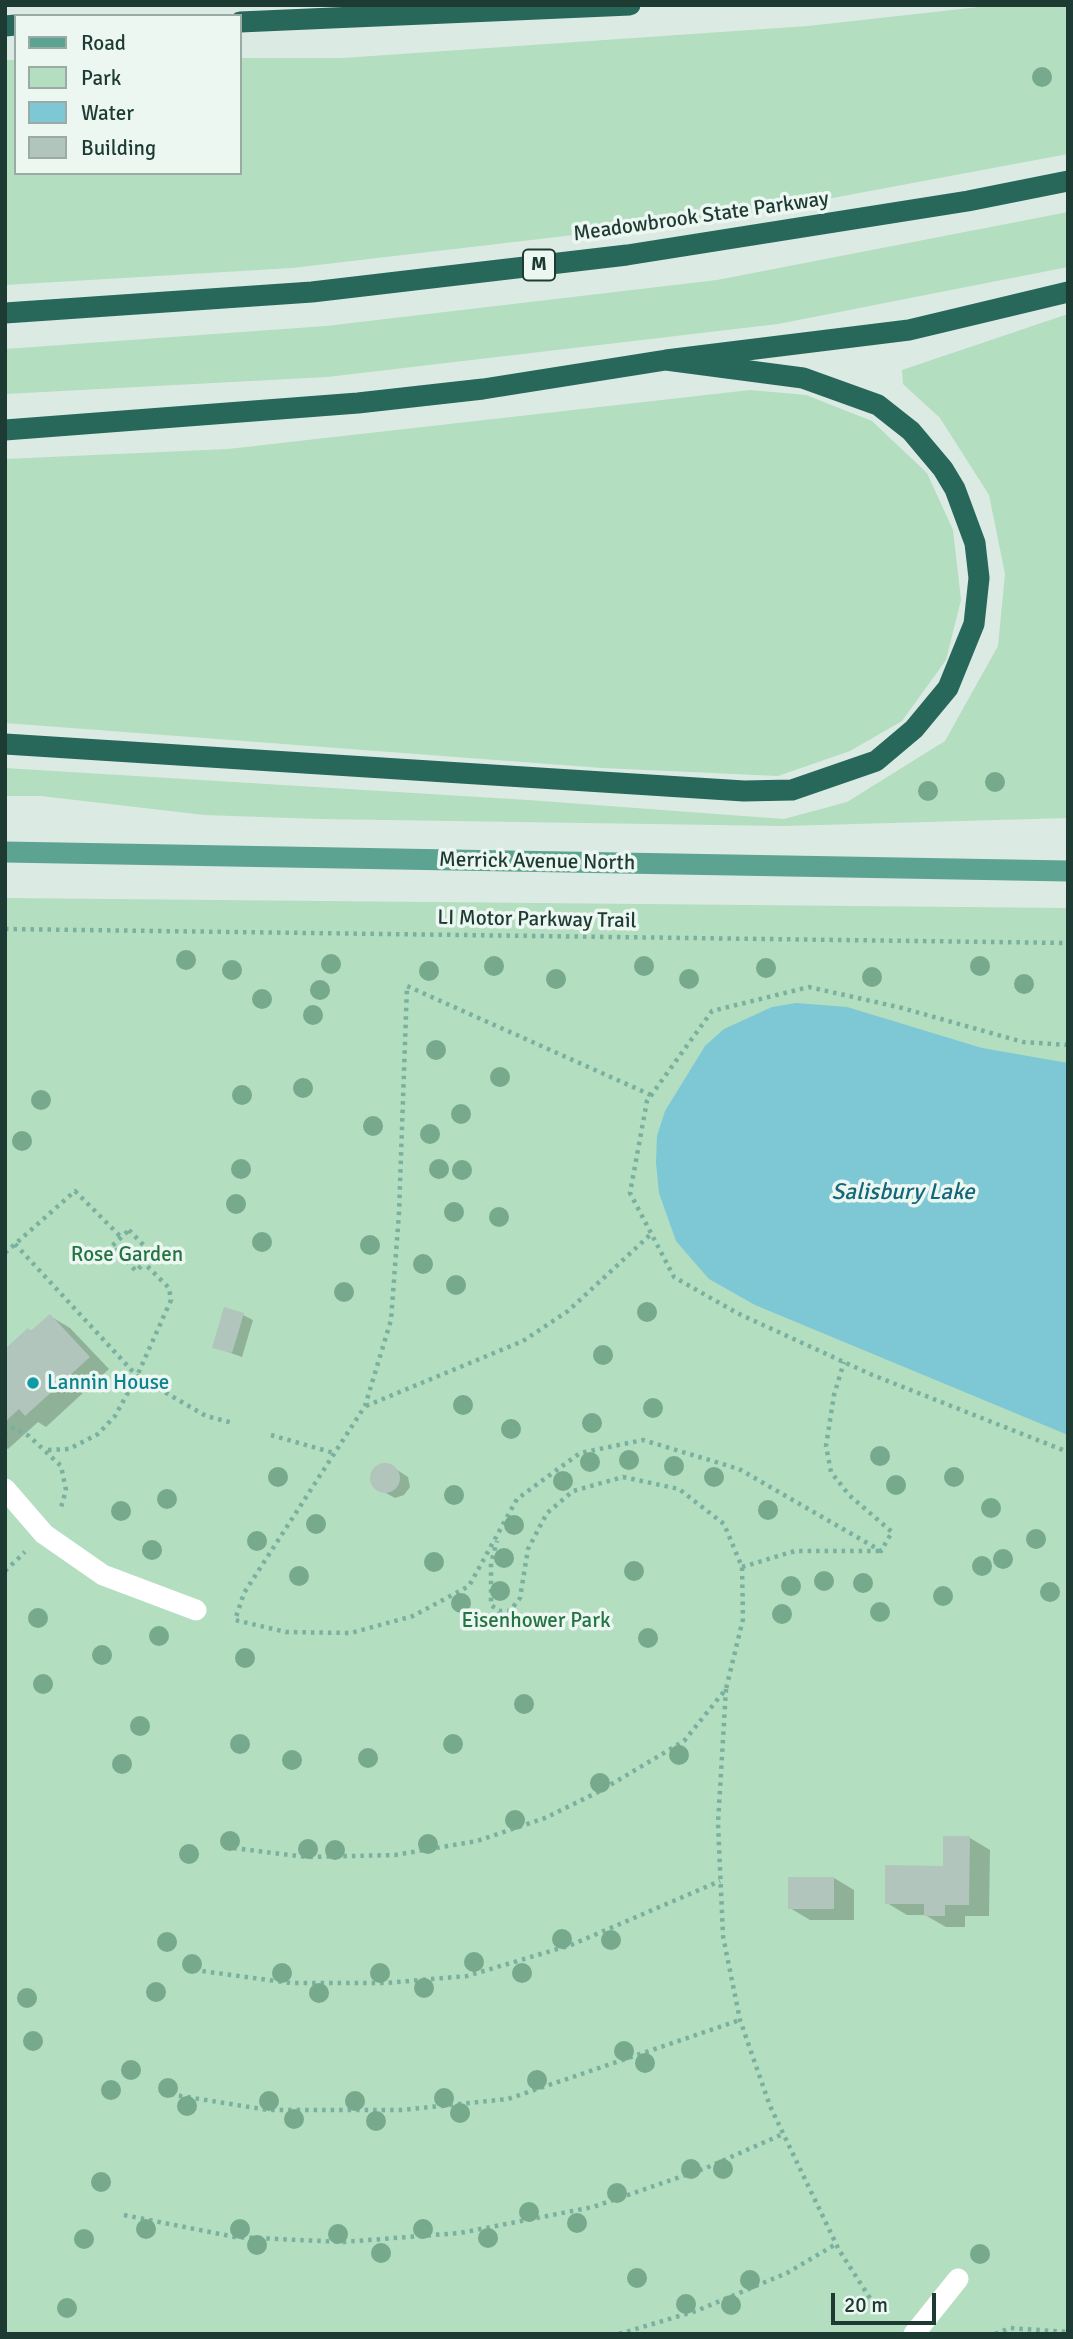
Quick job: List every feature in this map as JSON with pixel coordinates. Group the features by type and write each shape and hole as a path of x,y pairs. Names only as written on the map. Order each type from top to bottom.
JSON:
{"highway":[{"path":"242,22 630,5"},
{"name":"Meadowbrook State Parkway","path":"5,313 312,292 627,255 968,201 1068,181"},
{"path":"5,430 358,403 483,389 666,360 909,330 1068,292"},
{"path":"5,744 744,791 792,789 876,761 914,729 948,688 974,624 979,578 975,543 955,489 943,469 911,431 878,405 803,378 666,360"}],"main road":[{"name":"Merrick Avenue North","path":"5,852 1068,871"}],"lane":[{"path":"5,1489 44,1534 103,1576 196,1611"},
{"path":"914,2334 958,2279"}],"path":[{"name":"LI Motor Parkway Trail","path":"5,929 1068,943"},
{"path":"650,1096 407,986 399,1213 391,1320 365,1406 244,1593 235,1620 286,1632 351,1633 413,1616 469,1586 517,1499 580,1453 643,1440 739,1469 881,1551"},
{"path":"1068,1045 1023,1042 902,1008 809,987 712,1011 650,1096 630,1193 674,1277 737,1313 844,1362 1068,1452"},
{"path":"5,1253 75,1191 121,1237"},
{"path":"129,1230 153,1255 144,1263 135,1271 112,1245 129,1230"},
{"path":"365,1406 523,1341 568,1311 651,1234"},
{"path":"15,1244 137,1377 206,1416 233,1423"},
{"path":"48,1450 69,1449 98,1434 115,1416 137,1377 171,1300 169,1287 144,1263"},
{"path":"844,1362 834,1395 826,1446 831,1472 849,1496 892,1532 881,1551"},
{"path":"5,1435 13,1428 48,1450 61,1466 66,1490 59,1515 44,1534"},
{"path":"271,1435 334,1453"},
{"path":"500,1530 491,1563 491,1605 499,1611 510,1611 520,1598 527,1549 547,1513 573,1491 623,1477 679,1489 724,1524 742,1567 743,1619 726,1689 718,1823 723,1936 740,2020 770,2106 836,2244 877,2309"},
{"path":"742,1567 795,1551 881,1551"},
{"path":"225,1847 306,1857 394,1855 477,1841 545,1818 600,1791 684,1741 726,1689"},
{"path":"194,1970 291,1983 386,1983 467,1976 571,1945 721,1881"},
{"path":"162,2093 268,2110 402,2110 508,2099 740,2020"},
{"path":"124,2215 235,2236 343,2242 460,2234 593,2207 706,2168 783,2134"},
{"path":"619,2334 696,2311 787,2273 836,2244"},
{"path":"995,2334 1010,2328 1068,2332"}],"green space":[{"path":"997,5 1068,5 1068,154 736,216 292,268 5,285 5,60 14,60 14,175 242,175 242,58 343,58 808,26"},
{"path":"1068,212 1068,267 778,324 327,377 5,394 5,349 326,326 717,280"},
{"path":"1068,314 1068,818 784,826 319,819 204,815 41,796 5,796 5,768 528,800 784,819 847,802 945,741 998,646 1005,574 989,495 940,418 903,384 902,370"},
{"path":"750,390 806,395 872,421 927,473 953,530 961,600 946,660 902,721 850,751 778,776 602,768 5,723 5,459 228,449"},
{"name":"Eisenhower Park","path":"5,898 1068,908 1068,2334 5,2334"}],"water":[{"name":"Salisbury Lake","path":"796,1003 847,1007 982,1048 1068,1063 1068,1435 755,1305 709,1279 676,1241 659,1193 656,1163 657,1136 665,1111 705,1046 724,1029 772,1007"}],"building":[{"path":"224,1307 244,1313 232,1353 212,1348"},
{"name":"Lannin House","path":"50,1314 90,1357 25,1416 19,1409 5,1422 5,1349 28,1328 31,1331"},
{"path":"385,1463 396,1467 400,1478 396,1489 385,1493 374,1489 370,1478 374,1467"},
{"path":"943,1836 970,1836 969,1905 945,1905 945,1916 924,1916 924,1904 885,1904 885,1865 943,1866"},
{"path":"788,1877 834,1877 834,1909 788,1909"}],"place":[{"name":"Lannin House","path":"33,1383"}],"park label":[{"name":"Rose Garden","path":"127,1255"}]}
